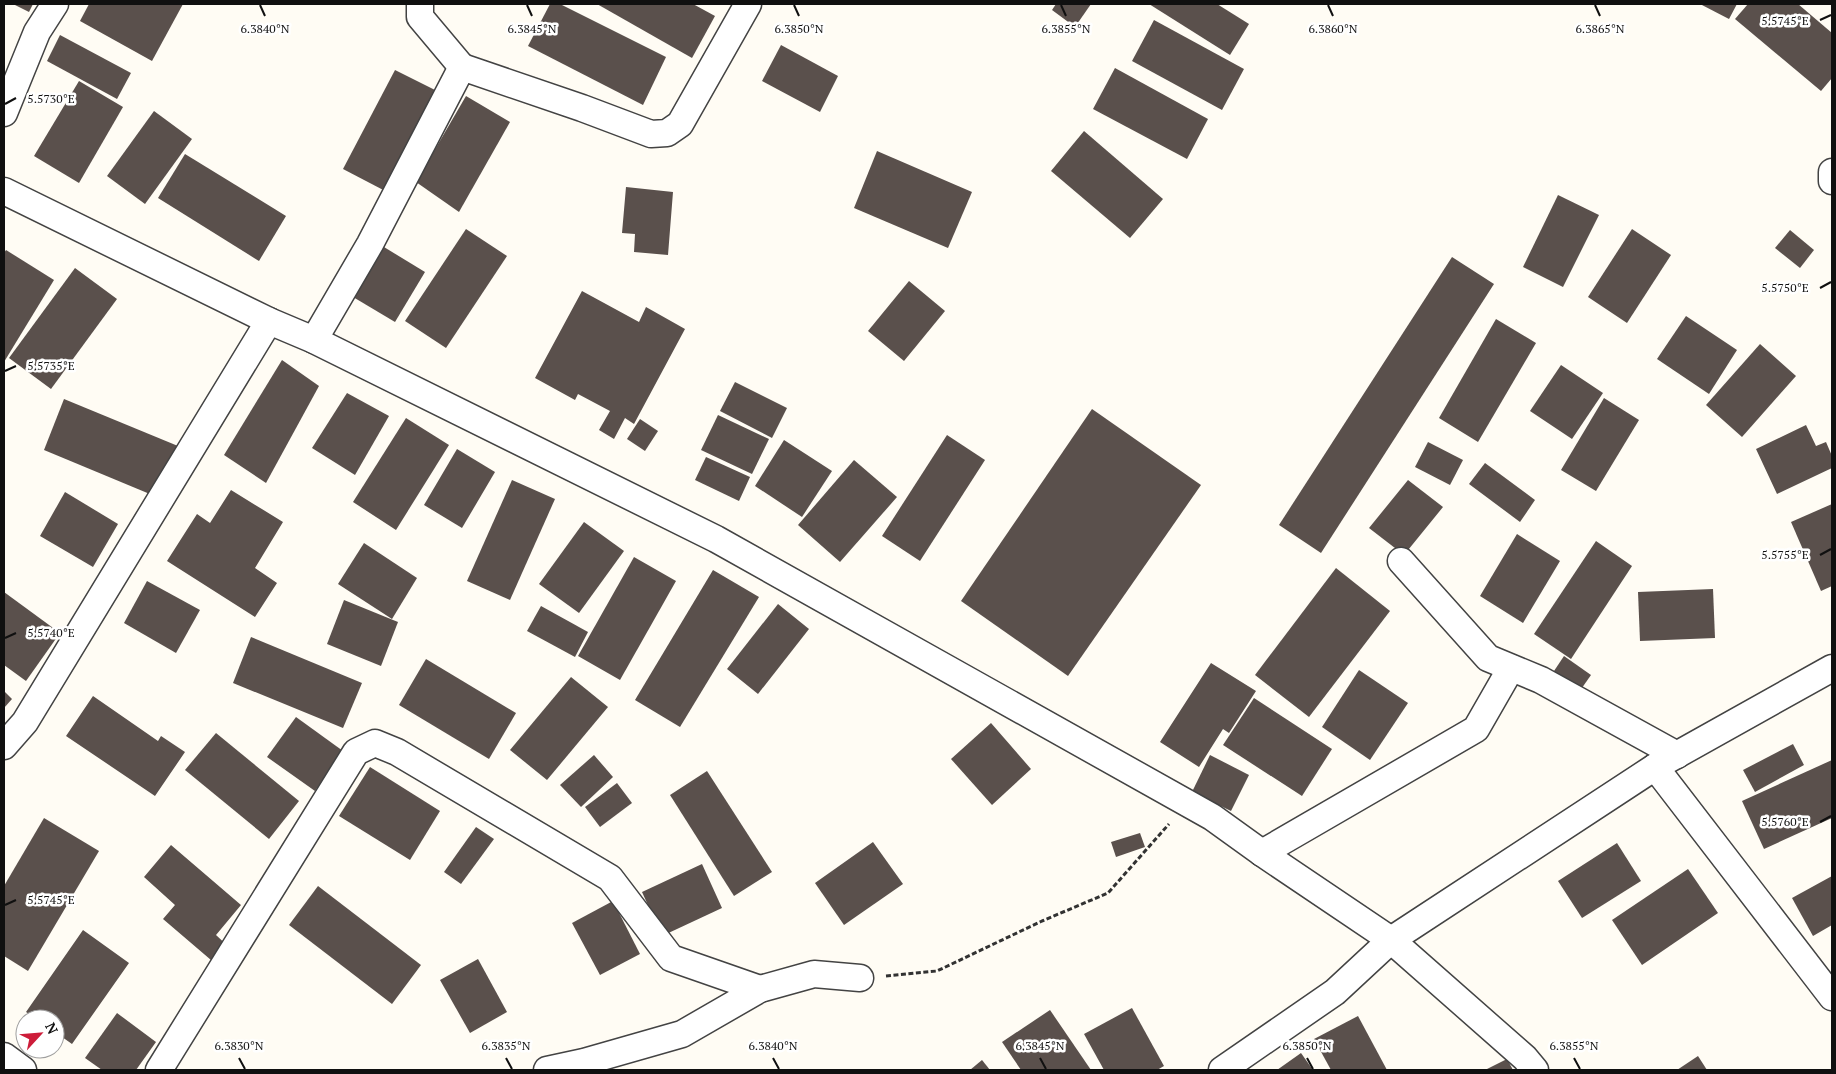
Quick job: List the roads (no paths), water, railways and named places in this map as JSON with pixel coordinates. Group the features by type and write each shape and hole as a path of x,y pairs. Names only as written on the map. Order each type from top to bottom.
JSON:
{"street":[{"path":"4,113 37,32 55,4"},
{"path":"420,4 420,17 462,68 582,108 651,134 667,133 680,124 748,4"},
{"path":"314,340 370,244 462,68"},
{"path":"1832,172 1832,181"},
{"path":"4,192 269,321 314,340 716,539 1212,817 1390,940 1526,1058 1535,1070"},
{"path":"4,746 25,722 269,321"},
{"path":"1401,561 1488,658 1540,680 1666,761 1832,997"},
{"path":"1262,853 1476,729 1511,668"},
{"path":"1222,1070 1335,992 1390,940 1666,761 1828,675"},
{"path":"159,1070 356,752 375,743 397,752 610,878 671,958 760,989"},
{"path":"547,1070 584,1062 682,1034 760,989 814,974 860,978"},
{"path":"4,1056 23,1070"}]}
